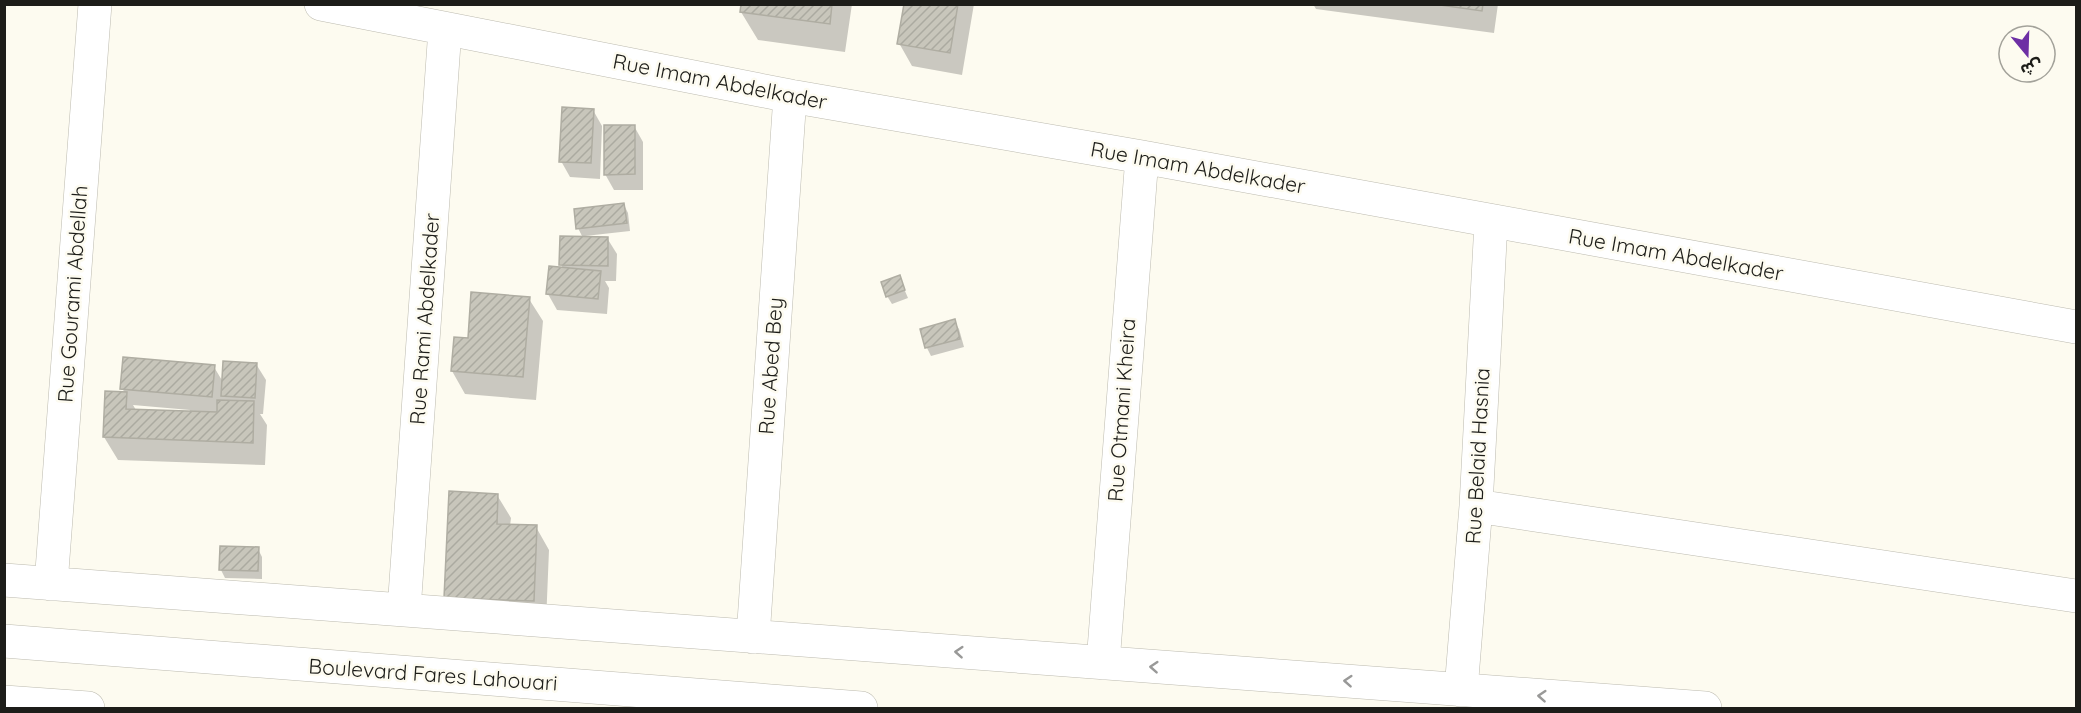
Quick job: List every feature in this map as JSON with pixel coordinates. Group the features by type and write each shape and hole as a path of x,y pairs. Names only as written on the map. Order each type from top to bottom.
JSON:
{"street":[{"name":"Rue Gourami Abdellah","path":"51,584 95,4"},
{"name":"Rue Imam Abdelkader","path":"321,4 790,96 2076,327"},
{"name":"Rue Rami Abdelkader","path":"404,610 445,28"},
{"name":"Rue Abed Bey","path":"753,637 790,96"},
{"name":"Rue Otmani Kheira","path":"1103,663 1142,158"},
{"name":"Rue Belaid Hasnia","path":"1461,690 1476,506 1491,222"},
{"path":"1476,506 2076,596"},
{"path":"4,580 1706,708"},
{"name":"Boulevard Fares Lahouari","path":"4,641 861,708"},
{"path":"4,702 88,708"}],"building":[{"path":"741,4 832,4 830,24 740,12"},
{"path":"904,4 958,4 950,53 897,44"},
{"path":"1433,4 1483,4 1482,11"},
{"path":"562,107 594,109 591,163 559,162"},
{"path":"604,125 635,125 635,174 604,175"},
{"path":"624,203 627,223 576,229 574,209"},
{"path":"560,236 608,237 608,266 559,265"},
{"path":"549,266 601,271 598,299 546,294"},
{"path":"900,275 905,290 886,297 881,282"},
{"path":"471,292 530,297 523,377 451,371 454,337 468,338"},
{"path":"955,319 960,339 925,348 920,329"},
{"path":"123,357 215,365 212,397 120,389"},
{"path":"223,361 257,363 255,398 221,396"},
{"path":"105,391 127,392 126,409 217,412 217,400 254,401 253,443 103,437"},
{"path":"449,491 498,494 497,524 537,525 534,601 444,598"},
{"path":"220,546 259,547 258,571 219,570"}]}
